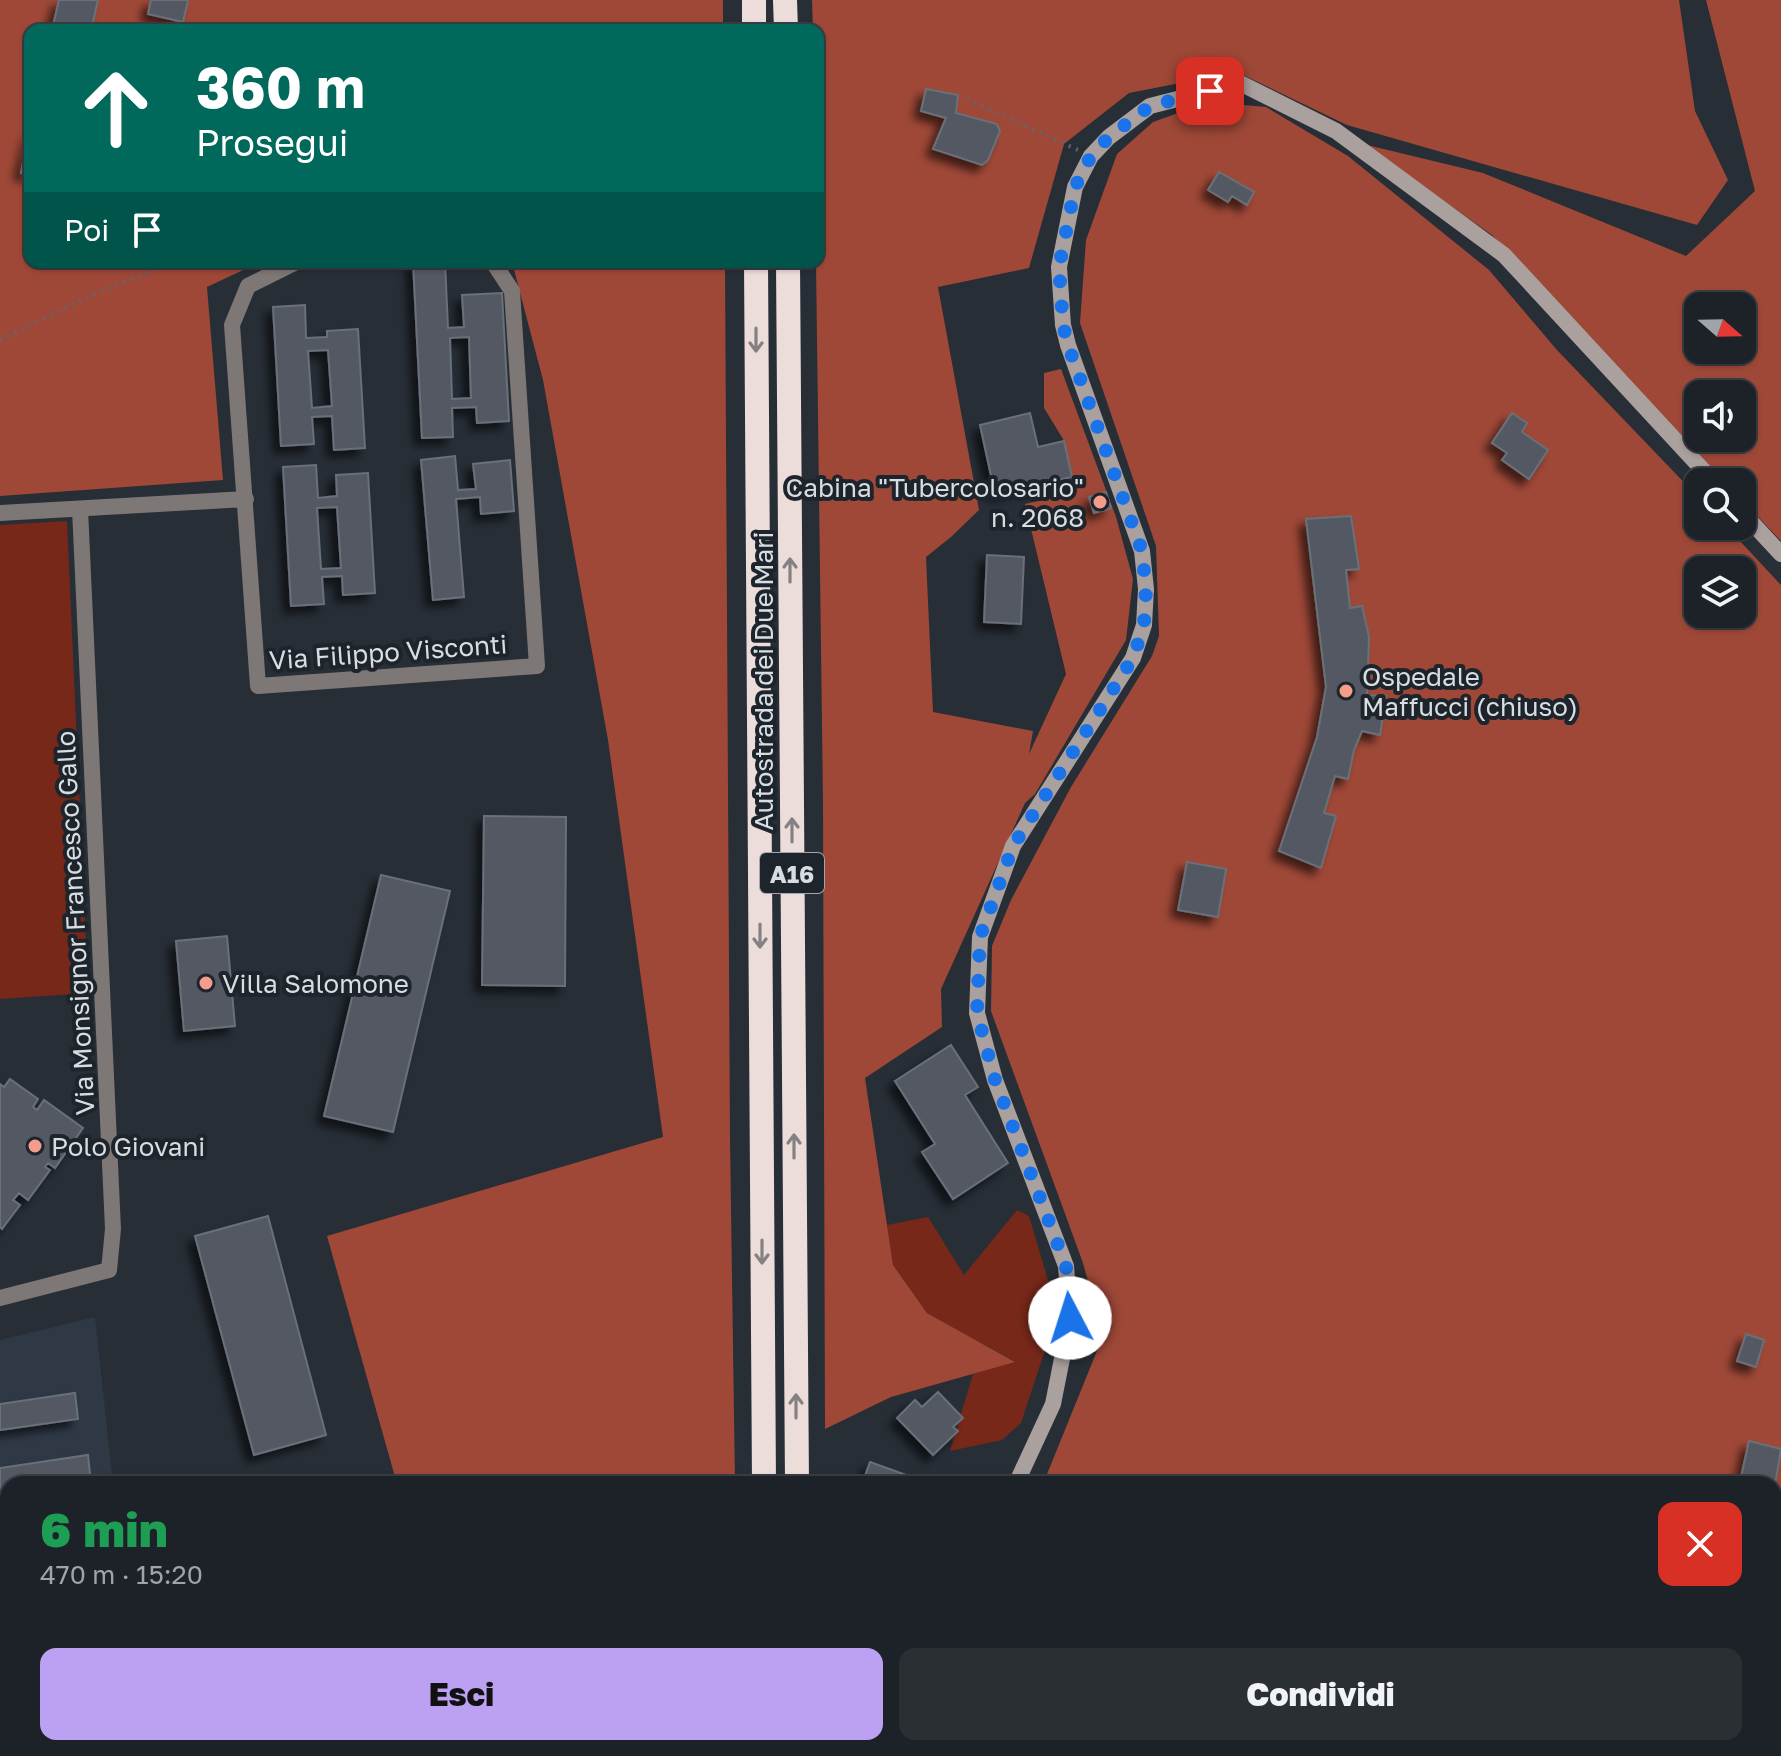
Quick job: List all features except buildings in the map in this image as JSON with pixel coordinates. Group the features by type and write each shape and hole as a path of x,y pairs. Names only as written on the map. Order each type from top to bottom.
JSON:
{"highway":[{"path":"754,0 754,24"},
{"path":"785,0 786,24"},
{"name":"Autostrada dei Due Mari","path":"756,268 764,1476"},
{"name":"Autostrada dei Due Mari","path":"788,268 797,1476"}],"main road":[{"path":"1020,1476 1053,1404 1070,1318 1066,1266 995,1080 977,1013 980,937 1013,846 1133,658 1144,625 1146,589 1142,551 1063,325 1059,267 1075,187 1091,156 1109,137 1150,106 1240,83 1336,131 1504,255 1701,468"},
{"path":"1756,527 1781,554"}],"street":[{"name":"Via Filippo Visconti","path":"284,268 248,286 232,325 258,686 537,666 512,291 497,268"},
{"path":"0,513 246,499"},
{"name":"Via Monsignor Francesco Gallo","path":"0,1298 109,1270 112,1243 80,509"}],"path":[{"path":"967,99 1091,156"},
{"path":"0,340 87,297 159,268"}],"shaded area":[{"path":"0,0 723,0 723,24 24,24 24,268 247,268 207,287 223,480 0,496"},
{"path":"812,0 1679,0 1695,111 1728,180 1697,225 1347,125 1237,72 1129,93 1064,144 1029,268 938,287 979,510 926,557 933,712 1033,731 1029,754 1066,674 1025,504 1074,493 1063,439 1044,408 1044,373 1061,369 1116,517 1133,579 1126,640 1035,794 1025,803 941,989 942,1027 865,1078 893,1265 927,1313 1015,1362 891,1397 825,1429 823,803 816,268 824,268 824,24 813,24"},
{"path":"1706,0 1781,0 1781,541 1756,515 1756,468 1712,468 1697,452 1756,452 1756,380 1684,380 1684,439 1492,235 1363,144 1483,173 1686,256 1755,191"},
{"path":"1209,102 1266,107 1348,156 1489,270 1557,350 1684,482 1684,540 1739,540 1754,556 1684,556 1684,628 1756,628 1756,558 1781,585 1781,1476 1046,1476 1103,1336 1083,1263 991,1011 992,946 1011,900 1071,787 1152,656 1159,636 1156,546 1080,323 1086,240 1117,154 1153,122"},
{"path":"514,268 725,268 735,1476 395,1476 327,1236 663,1137 608,740 543,380"},
{"path":"67,521 88,993 0,999 0,525"},
{"path":"1017,1210 1029,1216 1051,1290 1047,1344 1021,1423 1002,1440 950,1451 973,1374 1014,1361 927,1313 893,1265 887,1225 928,1217 964,1275"},
{"path":"95,1317 112,1476 0,1476 0,1340"}],"place":[{"name":"Cabina \"Tubercolosario\" n. 2068","path":"1100,502"},
{"name":"Ospedale Maffucci (chiuso)","path":"1346,691"},
{"name":"Villa Salomone","path":"206,983"},
{"name":"Polo Giovani","path":"35,1146"}],"route":[{"path":"1070,1318 1066,1266 995,1080 977,1013 980,937 1013,846 1133,658 1144,625 1146,589 1142,551 1063,325 1059,267 1075,187 1091,156 1109,137 1150,106 1210,91"}]}
